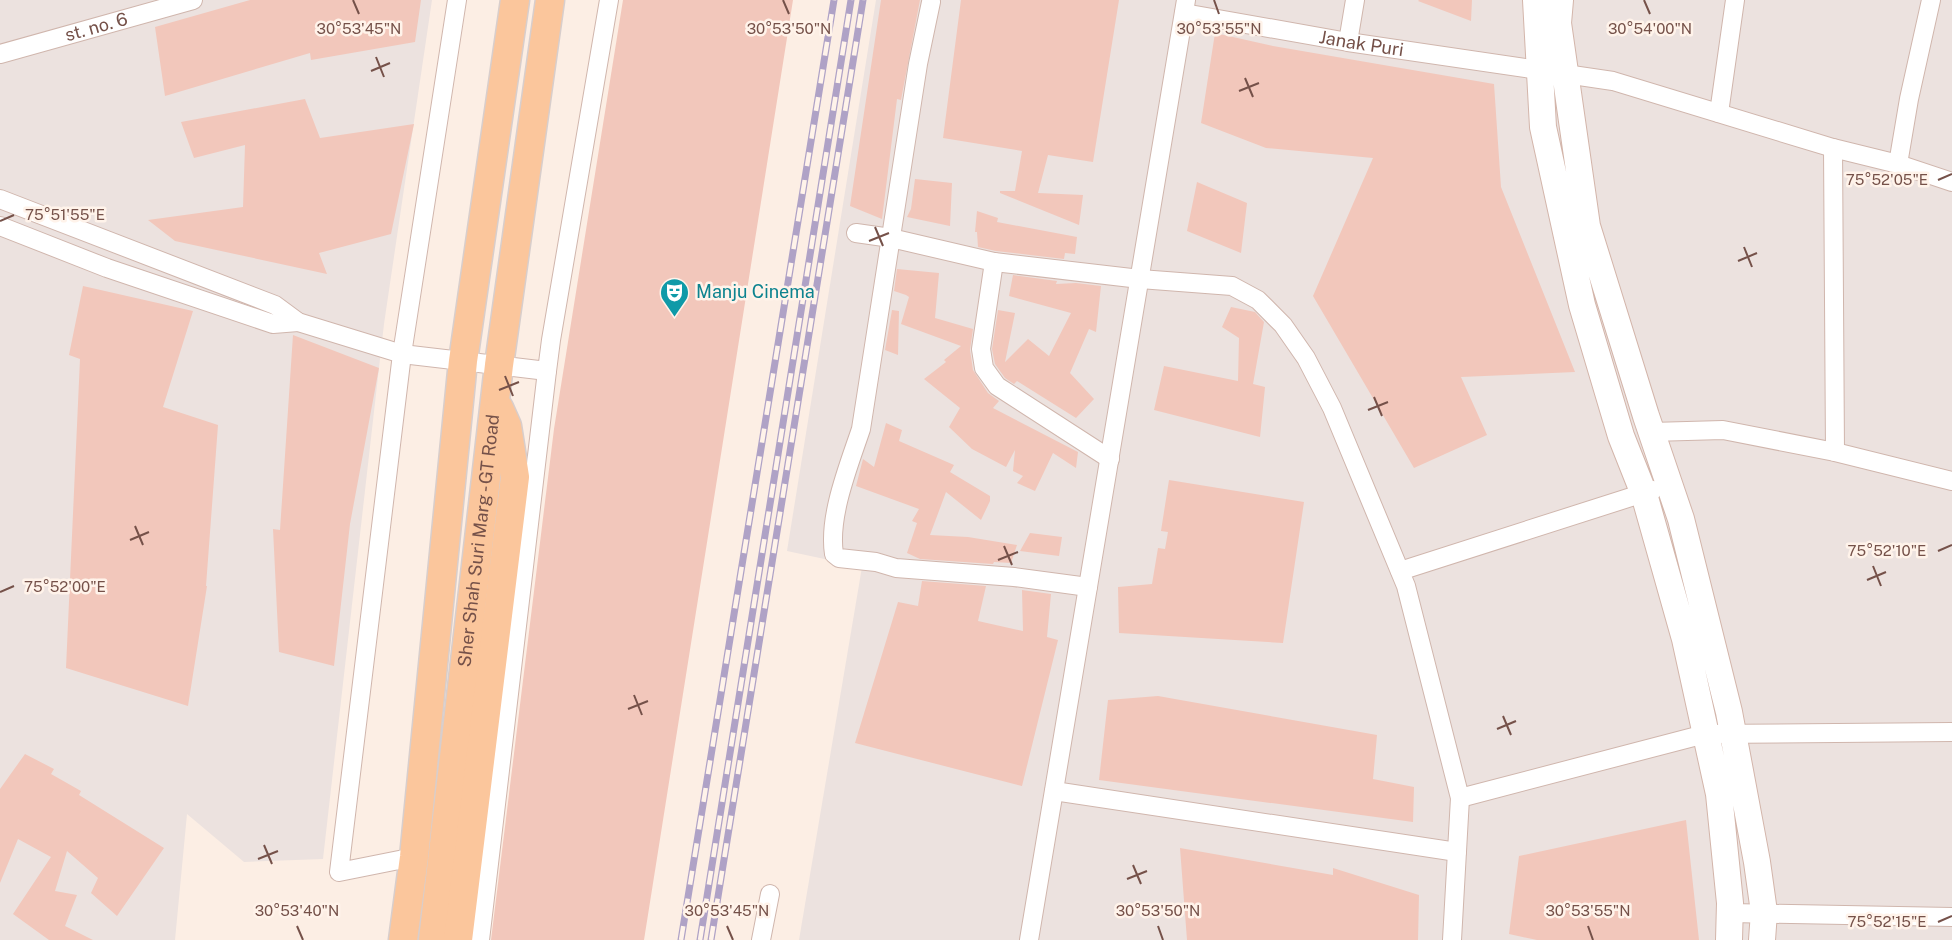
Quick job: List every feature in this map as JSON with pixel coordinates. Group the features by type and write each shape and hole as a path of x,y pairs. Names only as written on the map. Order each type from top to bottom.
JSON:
{"main road":[{"name":"Sher Shah Suri Marg - GT Road","path":"403,940 414,856 463,361 515,0"},
{"name":"Sher Shah Suri Marg - GT Road","path":"433,940 498,365 550,0"},
{"path":"458,940 514,477 507,426 495,398"}],"street":[{"name":"st. no. 6","path":"0,54 193,0"},
{"path":"414,856 339,872 402,354 457,0"},
{"path":"480,940 551,340 609,0"},
{"path":"1348,42 1355,0"},
{"path":"1536,0 1544,127 1582,305 1621,436 1644,494 1685,639 1719,794 1730,913 1729,940"},
{"path":"1560,0 1558,23 1587,226 1651,432 1681,519 1729,712 1757,862 1764,912 1762,940"},
{"path":"1719,114 1735,0"},
{"path":"1898,164 1909,99 1931,0"},
{"path":"931,2 918,64 861,429 842,487 834,529 834,554 839,558 876,562 896,568 1014,577 1088,587"},
{"path":"1029,940 1185,7"},
{"name":"Janak Puri","path":"1185,7 1348,42 1613,81 1833,148 1898,164 1952,182"},
{"path":"1833,148 1835,452"},
{"path":"0,199 275,305 298,322 402,354 548,371"},
{"path":"0,226 107,268 273,324 298,322"},
{"path":"856,233 891,238 994,262 1140,279 1232,286 1258,300 1283,325 1306,358 1332,408 1406,586 1460,798 1452,940"},
{"path":"994,262 981,349 984,369 997,386 1110,459"},
{"path":"1651,432 1723,430 1835,452 1952,480"},
{"path":"1400,571 1669,485"},
{"path":"1460,798 1705,734 1952,732"},
{"path":"1054,791 1457,852"},
{"path":"761,940 770,894"},
{"path":"1730,913 1952,917"}],"shaded area":[{"path":"0,0 432,0 384,324 323,859 244,862 187,814 175,940 0,940"},
{"path":"876,0 1952,0 1952,940 799,940 862,567 787,551"}],"building":[{"path":"250,0 421,0 415,42 311,60 310,53 165,96 155,27"},
{"path":"623,0 793,0 644,940 491,940 554,429"},
{"path":"881,0 920,0 901,100 897,99 882,219 850,206"},
{"path":"961,0 1119,0 1093,162 1048,155 1038,193 1083,195 1079,225 1000,193 1000,191 1015,191 1022,151 943,138"},
{"path":"1472,0 1471,21 1418,1"},
{"path":"1215,33 1273,46 1494,84 1501,187 1575,372 1461,377 1487,435 1414,468 1313,296 1373,158 1266,148 1201,123"},
{"path":"305,99 320,138 414,124 391,234 319,253 327,274 175,241 148,220 243,207 245,145 194,158 181,122"},
{"path":"915,179 952,183 950,226 907,217 911,209"},
{"path":"1197,182 1247,203 1241,253 1187,231"},
{"path":"977,211 998,218 997,222 1077,237 1075,254 1065,253 1064,259 978,247 977,232 975,232"},
{"path":"897,269 939,273 935,318 973,329 970,350 973,370 988,393 999,401 993,408 1078,452 1076,468 1053,453 1035,491 1017,483 1023,476 1013,471 1015,450 1006,467 972,449 949,427 960,408 924,379 946,362 944,360 961,346 901,324 909,297 894,291"},
{"path":"1013,275 1057,281 1056,284 1076,283 1101,286 1096,332 1089,329 1070,373 1094,399 1076,418 1017,381 1014,384 1005,378 995,364 992,349 998,310 1015,313 1005,362 1028,339 1049,356 1071,313 1009,296"},
{"path":"83,286 193,311 163,407 218,425 207,586 188,706 66,668 80,359 69,355"},
{"path":"1231,307 1255,312 1264,322 1253,384 1265,387 1260,437 1154,410 1164,366 1238,381 1239,338 1222,327"},
{"path":"892,310 899,311 898,355 885,350"},
{"path":"293,335 379,368 350,524 334,666 279,652 273,529 280,530"},
{"path":"886,423 902,430 899,441 954,465 950,472 990,496 981,520 946,492 930,535 968,537 1017,545 1011,563 920,559 907,553 917,523 912,521 919,509 856,486 863,459 874,467"},
{"path":"1169,480 1304,502 1283,643 1119,633 1118,587 1152,584 1158,548 1165,549 1168,532 1161,531"},
{"path":"1030,533 1062,537 1059,556 1020,551"},
{"path":"922,581 986,586 978,621 1023,631 1022,590 1051,594 1047,637 1058,640 1022,786 855,743 898,602 918,606"},
{"path":"1158,696 1377,735 1373,779 1414,787 1413,822 1099,780 1108,700"},
{"path":"25,754 54,769 51,774 81,791 79,795 164,848 117,916 91,893 98,878 67,851 55,891 77,895 65,926 93,940 49,940 13,914 51,857 18,839 0,883 0,789"},
{"path":"1686,820 1699,940 1537,940 1509,934 1519,856"},
{"path":"1180,848 1333,875 1333,868 1419,895 1418,940 1187,940"}],"railway":[{"path":"681,940 834,0"},
{"path":"700,940 851,0"},
{"path":"711,940 863,0"}],"place":[{"name":"Manju Cinema","path":"675,318"}]}
